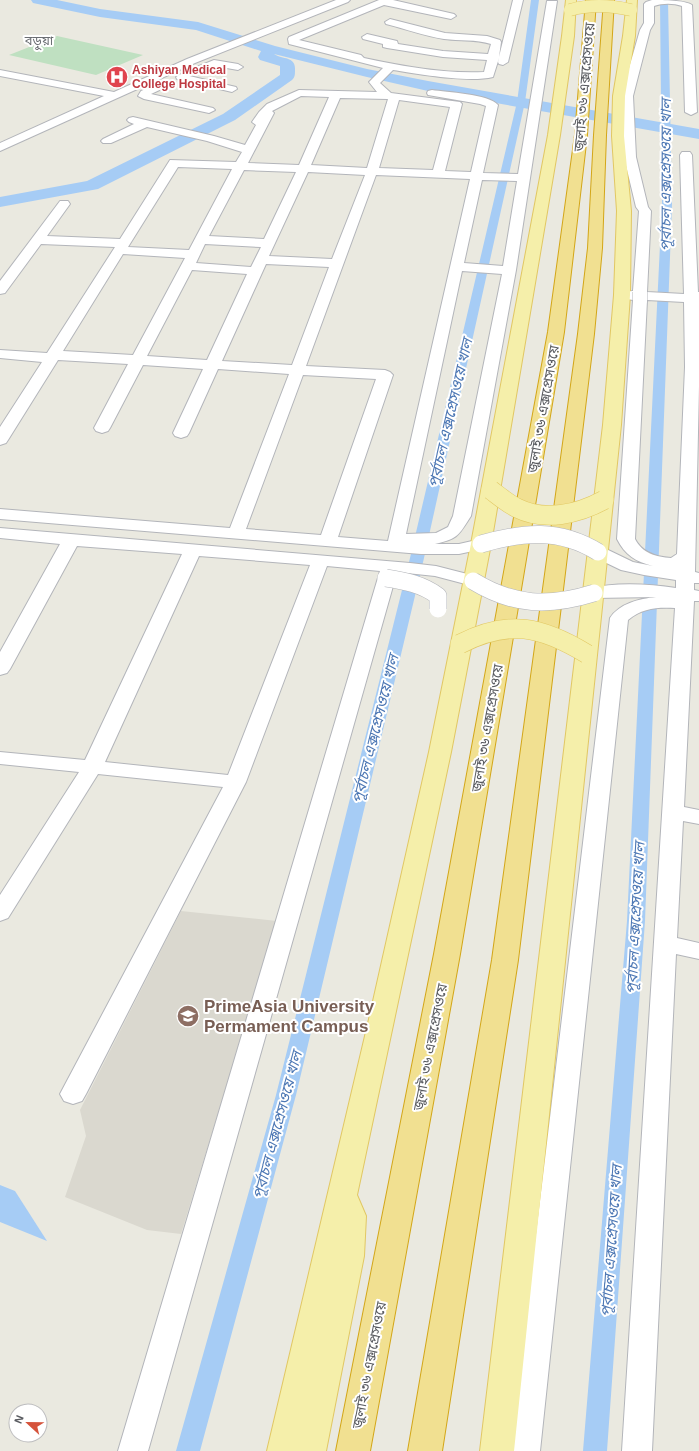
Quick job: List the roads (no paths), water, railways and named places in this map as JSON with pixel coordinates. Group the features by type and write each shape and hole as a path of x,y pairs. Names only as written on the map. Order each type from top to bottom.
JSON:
{"highway":[{"name":"জুলাই ৩৬ এক্সপ্রেসওয়ে","path":"425,1451 505,960 586,334 595,248 596,136 584,96 591,0"},
{"name":"জুলাই ৩৬ এক্সপ্রেসওয়ে","path":"353,1451 447,954 556,332 596,136 603,96 609,0"}],"main road":[{"path":"284,1451 440,752 504,422 596,136 623,96 632,5 618,7 570,3 568,36 560,93 596,136 624,211 622,295 612,425 594,593 497,1451"},
{"path":"490,490 507,503 520,510 541,514 576,513 594,506 604,500"},
{"path":"460,644 474,635 489,630 521,628 559,637 587,654"},
{"path":"309,1451 349,1256 351,1216 342,1194"}],"street":[{"path":"0,147 217,50 345,0"},
{"path":"499,79 518,0"},
{"path":"540,96 551,0"},
{"path":"392,558 418,540 442,537 454,530 462,516 509,270 551,0"},
{"path":"357,57 390,44 422,30 451,18 451,16 389,2 383,2 293,39 293,42 357,57 384,73 426,72 484,76 490,75 496,42 487,39 445,36 422,30 390,22"},
{"path":"623,96 649,23 650,4 653,2 680,2 687,5 691,112"},
{"path":"424,51 445,36"},
{"path":"367,37 390,44 424,51 494,58"},
{"path":"210,110 144,94 214,63 238,68"},
{"path":"384,73 374,82 376,86 392,96"},
{"path":"0,74 116,95"},
{"path":"181,77 232,89"},
{"path":"133,1451 392,558 492,105 484,101 434,87 459,85"},
{"path":"102,428 201,240 263,114 271,106 299,93 392,96 456,104 438,174"},
{"path":"181,433 336,94"},
{"path":"236,534 372,172 392,96"},
{"path":"168,101 133,120 210,138 248,150"},
{"path":"238,165 268,113"},
{"path":"106,141 145,123"},
{"path":"596,136 630,157 642,207 645,211 626,539 628,546 635,553 645,558 674,564 689,584"},
{"path":"637,1451 672,812 689,584 692,367 686,155"},
{"path":"0,440 174,163 524,178"},
{"path":"0,290 64,204"},
{"path":"37,240 193,254"},
{"path":"201,240 269,243"},
{"path":"187,266 337,263"},
{"path":"457,267 509,270"},
{"path":"622,295 691,297"},
{"path":"0,354 138,360 385,375 328,541"},
{"path":"0,514 328,541 473,581 484,589 497,595 521,602 544,603 569,601 594,593 641,590 689,584"},
{"path":"0,533 320,561 392,558 459,549 515,535 542,534 579,541 627,566 689,584"},
{"path":"0,669 71,540"},
{"path":"0,913 92,768 193,550"},
{"path":"392,558 406,581 428,588 438,596 438,609"},
{"path":"74,1094 236,782 320,561"},
{"path":"525,1451 619,618 626,611 638,605 655,602 689,584"},
{"path":"0,758 236,782"},
{"path":"672,812 699,817"},
{"path":"665,944 699,950"}],"water":[{"path":"0,1185 15,1191 47,1241 0,1222"}],"waterway":[{"path":"38,0 100,13 198,26 270,49 367,73 428,86 699,134"},
{"name":"পূর্বাচল এক্সপ্রেসওয়ে খাল","path":"188,1451 286,1095 417,558 521,102 535,0"},
{"name":"পূর্বাচল এক্সপ্রেসওয়ে খাল","path":"595,1451 636,921 667,204 664,0"},
{"path":"0,202 92,185 229,117 287,77 288,64 265,57 268,52"}],"place":[{"name":"Ashiyan Medical College Hospital","path":"117,77"},
{"name":"PrimeAsia University Permament Campus","path":"188,1016"}],"district":[{"name":"বড়ুয়া","path":"39,40"}]}
